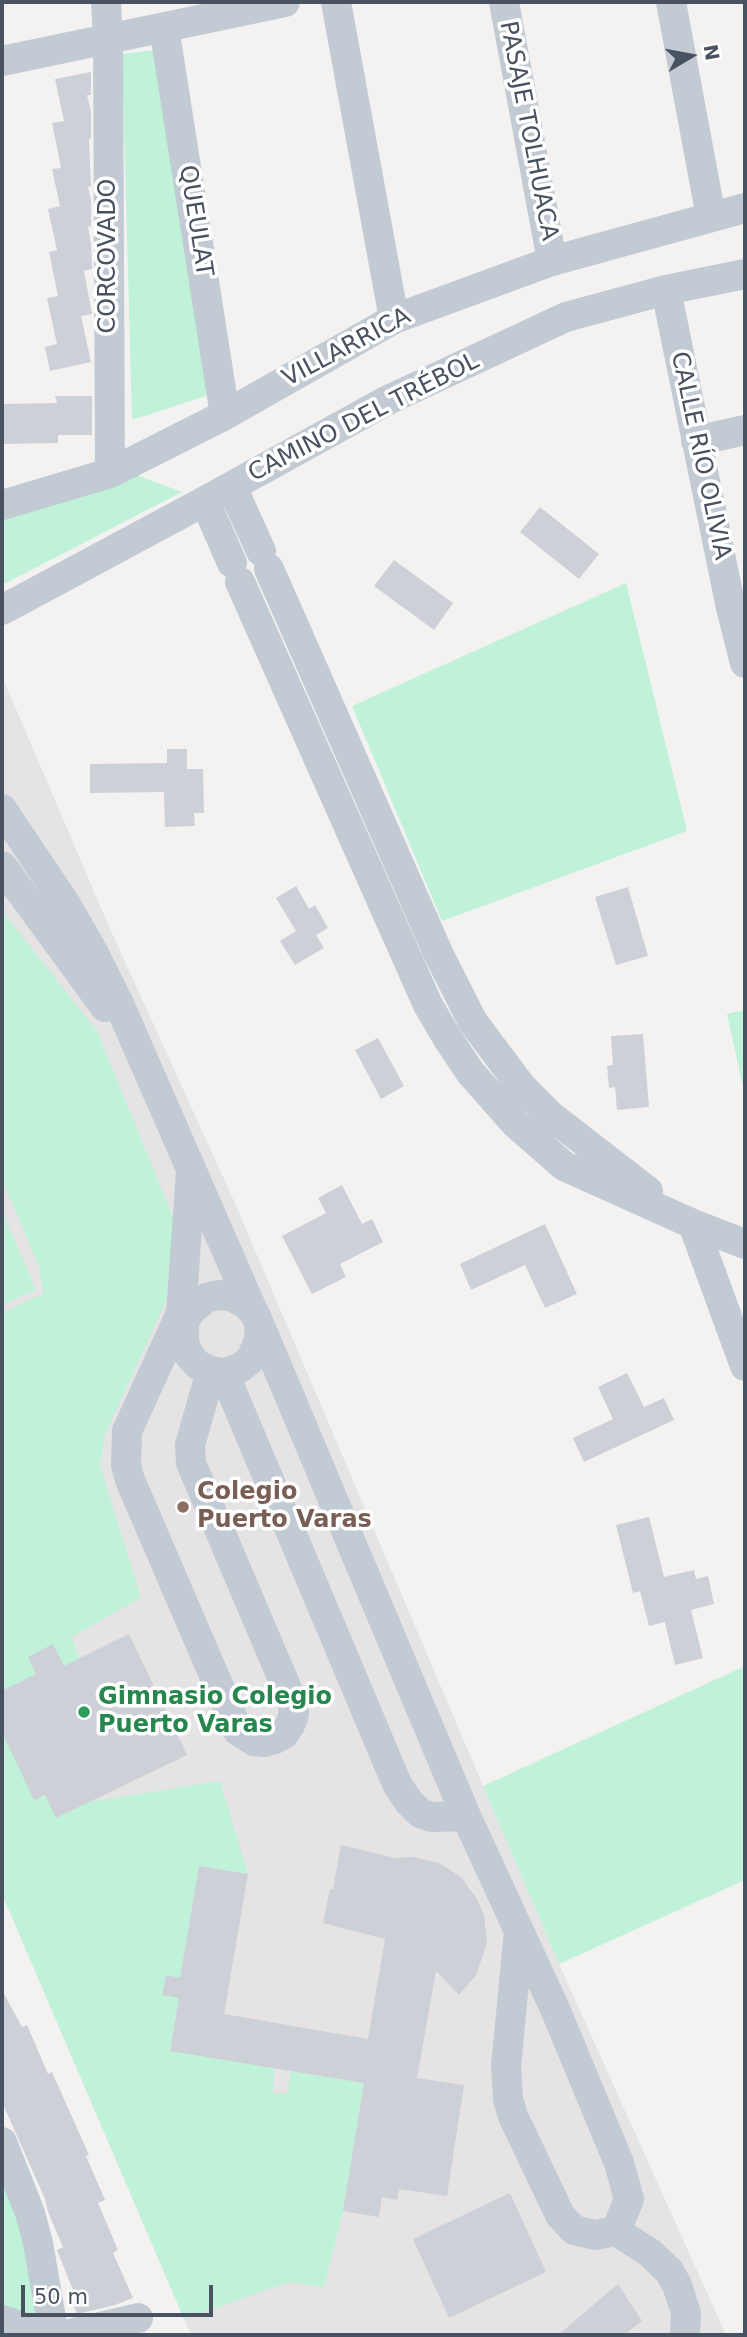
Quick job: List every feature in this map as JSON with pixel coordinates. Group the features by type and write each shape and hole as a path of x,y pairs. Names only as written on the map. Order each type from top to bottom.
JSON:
{"street":[{"name":"CORCOVADO","path":"106,2 110,473"},
{"path":"2,61 285,2"},
{"path":"336,2 394,319"},
{"name":"PASAJE TOLHUACA","path":"504,2 552,261"},
{"path":"671,2 711,217"},
{"name":"QUEULAT","path":"164,27 225,415"},
{"name":"VILLARRICA","path":"2,505 110,473 225,415 394,319 552,261 745,208"},
{"name":"CAMINO DEL TRÉBOL","path":"2,610 388,400 566,317 666,290 745,274"},
{"name":"CALLE RÍO OLIVIA","path":"666,290 696,441 738,606 745,663"},
{"path":"696,441 745,430"},
{"path":"232,486 420,912 473,1022 494,1054 551,1116 583,1143 693,1224 745,1366"},
{"path":"205,501 428,1004 471,1072 516,1124 564,1166 693,1224 745,1244"},
{"path":"321,762 347,748"},
{"path":"2,809 59,893 93,952 257,1320 466,1816 555,2009 619,2163 629,2199 616,2231"},
{"path":"2,866 141,1057"},
{"path":"393,926 420,912"},
{"path":"191,1171 183,1318 184,1342 189,1355 198,1365 218,1372 240,1368 251,1359 260,1338 257,1320 246,1304 231,1296 206,1298 195,1306 183,1318 127,1431 126,1465 130,1480 238,1731 245,1737 264,1742 284,1734 294,1714 293,1703 191,1463 190,1445 218,1372"},
{"path":"218,1372 397,1784 408,1802 420,1813 432,1817 466,1816"},
{"path":"519,1931 506,2066 508,2099 513,2116 560,2215 574,2230 595,2235 616,2231 650,2253 669,2271 677,2285 686,2313 685,2335"},
{"path":"2,2142 30,2213 54,2335"},
{"path":"65,2335 138,2318"},
{"path":"2,2320 47,2335"}],"shaded area":[{"name":"Colegio Puerto Varas","path":"2,676 107,922 234,1201 559,1964 726,2335 191,2335 184,2319 2,1894"}],"green space":[{"path":"156,50 209,395 132,420 122,54"},
{"path":"134,474 182,492 2,585 2,514"},
{"path":"626,583 687,831 442,921 352,706"},
{"path":"2,911 97,1031 175,1222 166,1301 105,1434 100,1466 141,1597 72,1637 79,1658 64,1666 53,1645 28,1657 36,1674 2,1691 2,1313 43,1294 40,1269 2,1179"},
{"path":"745,1010 745,1096 727,1014"},
{"path":"2,1211 36,1290 2,1305"},
{"path":"745,1666 745,1880 559,1964 483,1786"},
{"path":"2,1732 35,1800 45,1795 89,1802 220,1781 248,1874 199,1866 180,1978 166,1976 163,1995 179,1998 170,2050 274,2068 273,2093 288,2094 290,2071 364,2083 343,2211 324,2287 289,2282 184,2319 2,1894"},
{"path":"2,2170 14,2191 43,2329 2,2312"}],"building":[{"path":"91,72 91,95 87,95 91,111 91,186 88,187 91,226 88,227 92,269 84,271 92,314 81,316 91,362 50,371 45,347 57,344 47,298 58,296 49,252 57,250 48,209 60,206 52,169 61,168 52,123 64,121 55,79"},
{"path":"55,396 92,396 92,435 58,435 58,443 2,444 2,404 57,403"},
{"path":"540,507 599,554 579,579 520,532"},
{"path":"394,560 453,603 434,630 374,586"},
{"path":"167,749 187,749 187,769 203,769 204,813 194,813 195,826 165,827 164,792 90,793 90,764 167,763"},
{"path":"296,886 309,909 315,905 328,928 316,935 324,948 295,965 280,941 296,931 276,898"},
{"path":"628,887 648,956 616,965 595,897"},
{"path":"643,1034 649,1107 617,1110 615,1087 609,1088 607,1066 613,1065 611,1036"},
{"path":"378,1038 404,1086 381,1099 355,1050"},
{"path":"342,1185 362,1224 372,1219 383,1242 340,1264 346,1277 312,1294 282,1236 326,1213 318,1198"},
{"path":"545,1224 577,1294 545,1308 525,1265 471,1290 460,1264"},
{"path":"627,1373 644,1407 664,1398 674,1420 584,1462 573,1438 613,1419 598,1387"},
{"path":"649,1517 664,1577 694,1570 696,1579 708,1576 714,1604 691,1610 703,1658 675,1665 665,1622 649,1626 640,1591 633,1593 616,1525"},
{"name":"Gimnasio Colegio Puerto Varas","path":"129,1634 187,1755 56,1818 45,1795 34,1800 2,1732 2,1691 36,1674 28,1657 53,1644 64,1666"},
{"path":"341,1845 395,1858 413,1857 439,1863 461,1877 477,1899 484,1915 487,1943 476,1975 459,1995 436,1971 417,2078 464,2085 447,2196 399,2189 397,2200 382,2197 379,2217 343,2211 364,2083 170,2051 179,1998 162,1995 166,1975 180,1978 199,1866 248,1874 224,2014 368,2039 385,1939 323,1923"},
{"path":"2,1990 22,2027 27,2025 48,2074 52,2072 89,2155 86,2156 105,2200 98,2203 118,2250 113,2253 133,2298 77,2314 70,2297 75,2295 57,2250 63,2247 2,2102"},
{"path":"510,2193 546,2272 449,2318 413,2239"},
{"path":"618,2284 642,2321 624,2335 558,2335"}],"place":[{"name":"Colegio Puerto Varas","path":"183,1507"},
{"name":"Gimnasio Colegio Puerto Varas","path":"84,1712"}]}
